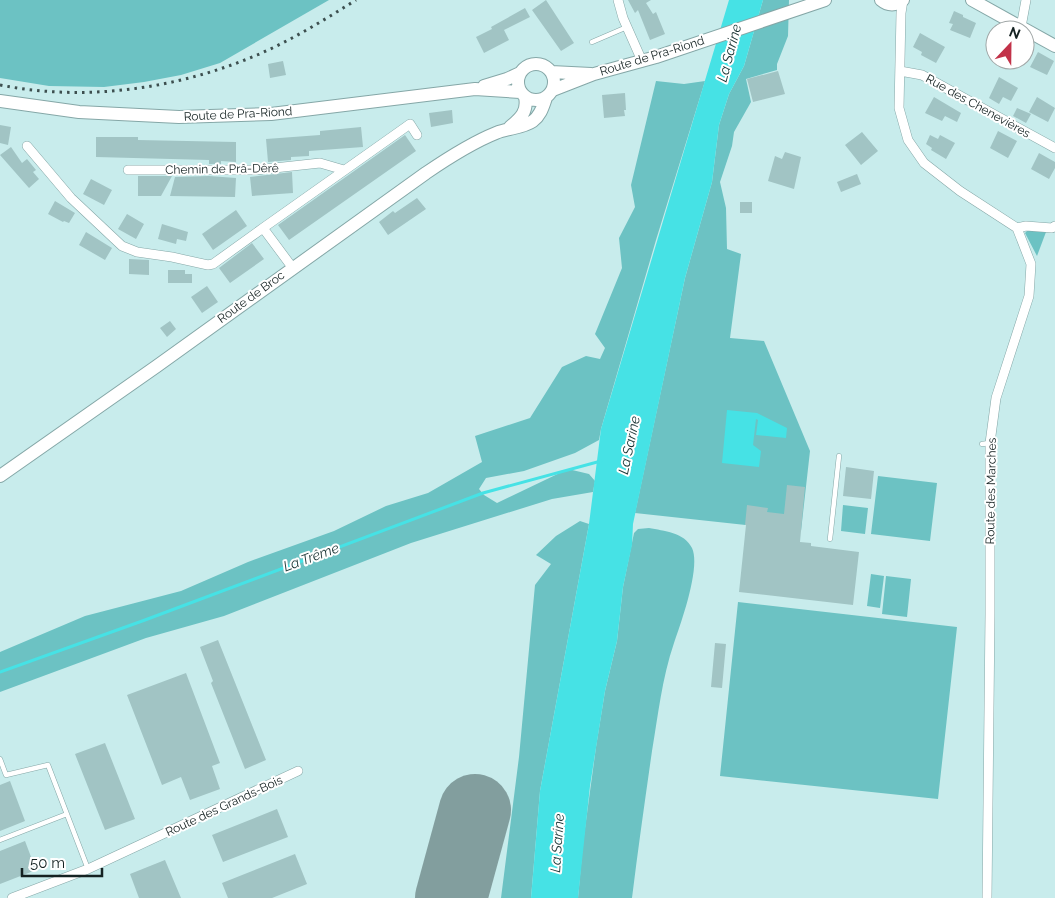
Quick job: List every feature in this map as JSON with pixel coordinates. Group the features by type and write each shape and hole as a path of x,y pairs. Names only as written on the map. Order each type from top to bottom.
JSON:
{"main road":[{"name":"Route de Pra-Riond","path":"475,89 523,94 536,100 594,74 642,61 796,8 825,0"},
{"path":"884,2 896,4 903,0"},
{"path":"972,0 1008,20"},
{"path":"1035,35 1055,46"},
{"name":"Route de Pra-Riond","path":"0,101 87,112 131,115 215,116 272,114 475,89 507,79 520,73 526,66 534,64 543,65 551,72 594,74"},
{"path":"549,94 554,79 551,72"},
{"path":"520,73 518,81 523,94"},
{"name":"Route de Broc","path":"508,128 523,114 526,103 523,94"},
{"name":"Route de Broc","path":"0,476 149,372 292,267 440,164 468,147 508,128 532,121 541,112 549,94"}],"street":[{"path":"618,0 627,27 642,61"},
{"path":"903,0 900,28 899,108 908,140 924,163 960,191 1017,228 1055,226"},
{"path":"1022,20 1026,0"},
{"path":"884,2 895,14 900,28"},
{"name":"Rue des Chenevières","path":"900,71 922,75 1055,148"},
{"path":"27,146 71,198 116,242 132,251 210,265 410,124 417,135"},
{"name":"Chemin de Prâ-Dêrê","path":"128,170 256,170 320,163 344,170"},
{"path":"263,228 292,267"},
{"name":"Route des Marches","path":"987,898 990,614 986,444 996,398 1029,296 1031,264 1017,228"},
{"name":"Route des Grands-Bois","path":"12,898 88,869 298,771"}],"lane":[{"path":"592,42 627,27"},
{"path":"830,539 839,456"},
{"path":"0,759 6,774 48,765 88,869"},
{"path":"0,840 67,814"}],"shaded area":[{"path":"0,0 329,0 220,63 181,75 104,87 49,86 0,78"},
{"path":"763,0 789,0 788,36 777,64 777,70 746,79 751,102 734,132 732,146 720,182 726,208 727,249 741,254 730,338 764,341 810,451 801,531 635,513 685,278 712,182 719,125 729,94 744,66"},
{"path":"656,81 684,84 705,81 656,240 599,440 575,453 524,471 486,478 479,489 484,495 497,503 568,469 589,474 595,481 593,492 552,499 411,543 224,616 146,638 0,692 0,652 85,616 181,591 248,562 334,531 386,506 428,493 482,462 475,436 530,418 562,367 586,356 600,359 605,348 595,334 622,268 619,238 635,207 631,185"},
{"path":"1045,230 1046,232 1037,256 1025,233 1027,231"},
{"path":"878,476 937,483 930,541 871,534"},
{"path":"843,505 868,508 865,534 841,531"},
{"path":"580,521 589,524 540,791 531,898 501,898 519,757 535,585 551,564 536,555 556,536"},
{"path":"649,528 667,531 684,539 692,548 694,568 689,595 666,670 652,751 632,898 578,898 583,843 596,747 605,691 617,641 623,587 634,533 638,529"},
{"path":"871,574 884,576 880,608 867,606"},
{"path":"886,576 911,579 907,617 882,614"},
{"path":"738,602 957,627 938,799 720,776"}],"water":[{"name":"La Sarine","path":"729,0 763,0 744,66 729,94 719,125 712,182 685,278 633,524 632,545 623,587 617,641 605,691 590,786 578,898 531,898 540,791 589,524 601,429"},
{"path":"727,410 757,413 787,428 786,438 756,435 758,420 756,419 753,445 761,451 759,467 722,463"}],"building":[{"path":"546,0 574,43 561,51 532,10"},
{"path":"628,0 651,0 646,3 653,14 656,12 665,34 650,40 638,10 635,13"},
{"path":"525,8 530,17 504,30 509,40 484,53 476,37"},
{"path":"954,11 976,23 970,38 950,30 953,24 949,23"},
{"path":"920,33 945,47 936,63 921,55 922,52 913,47"},
{"path":"1038,52 1054,61 1047,75 1035,69 1035,58"},
{"path":"283,61 286,75 270,78 268,64"},
{"path":"778,71 785,94 753,102 747,79"},
{"path":"999,77 1018,88 1011,101 1003,97 999,104 989,98"},
{"path":"625,93 625,116 604,118 602,95"},
{"path":"934,97 961,113 957,122 945,116 942,121 925,113"},
{"path":"1037,97 1055,108 1048,122 1029,112"},
{"path":"1017,108 1031,114 1026,123 1013,116"},
{"path":"452,110 453,123 431,127 429,113"},
{"path":"0,125 11,127 8,145 0,143"},
{"path":"361,127 363,147 309,151 309,156 291,157 291,160 268,162 266,139 320,135 320,131"},
{"path":"998,131 1017,141 1008,158 990,148"},
{"path":"862,132 878,151 861,165 845,145"},
{"path":"405,135 416,151 289,240 278,225"},
{"path":"930,135 938,139 940,135 955,143 946,159 931,150 932,148 926,144"},
{"path":"96,137 236,142 236,162 221,161 221,164 209,164 209,160 96,157"},
{"path":"11,147 22,163 27,159 36,170 33,172 39,179 29,188 0,155"},
{"path":"785,152 801,157 794,189 768,181 775,156 782,159"},
{"path":"1039,153 1055,162 1055,168 1049,179 1031,169"},
{"path":"292,172 293,193 252,196 250,177"},
{"path":"857,174 861,184 841,192 837,182"},
{"path":"138,176 172,176 161,196 138,196"},
{"path":"209,176 236,178 235,197 170,196 175,177"},
{"path":"91,179 112,190 104,205 83,194"},
{"path":"417,198 426,209 388,235 379,222 393,211 395,213"},
{"path":"55,201 75,213 69,223 48,214"},
{"path":"740,202 752,202 752,213 740,213"},
{"path":"236,210 247,226 213,250 202,234"},
{"path":"127,214 144,224 136,239 118,229"},
{"path":"162,224 188,232 186,241 177,239 176,244 158,239"},
{"path":"86,232 112,248 105,260 79,245"},
{"path":"252,243 264,259 230,283 219,268"},
{"path":"129,259 149,260 149,275 129,274"},
{"path":"168,270 185,270 185,274 192,274 192,283 168,283"},
{"path":"207,286 218,302 202,313 191,297"},
{"path":"170,321 176,329 167,337 160,328"},
{"path":"846,467 874,471 871,499 843,496"},
{"path":"787,485 805,487 800,542 811,543 811,546 859,552 853,605 739,592 747,505 768,508 767,512 784,514"},
{"path":"218,640 266,760 245,769 211,683 213,681 200,647"},
{"path":"715,643 726,644 722,688 711,687"},
{"path":"186,673 220,763 212,766 220,789 190,800 181,777 162,785 127,695"},
{"path":"105,743 135,819 105,830 75,754"},
{"path":"10,781 25,821 0,831 0,785"},
{"path":"277,809 288,837 223,862 212,835"},
{"path":"25,841 36,870 0,884 0,851"},
{"path":"295,854 307,884 272,898 228,898 222,883"},
{"path":"165,860 181,898 139,898 130,874"}],"waterway":[{"name":"La Trême","path":"0,672 145,620 483,493 601,461"}],"runway":[{"path":"451,898 475,810"}],"railway":[{"path":"0,85 32,90 98,92 163,84 226,67 257,55 283,43 356,0"}]}
